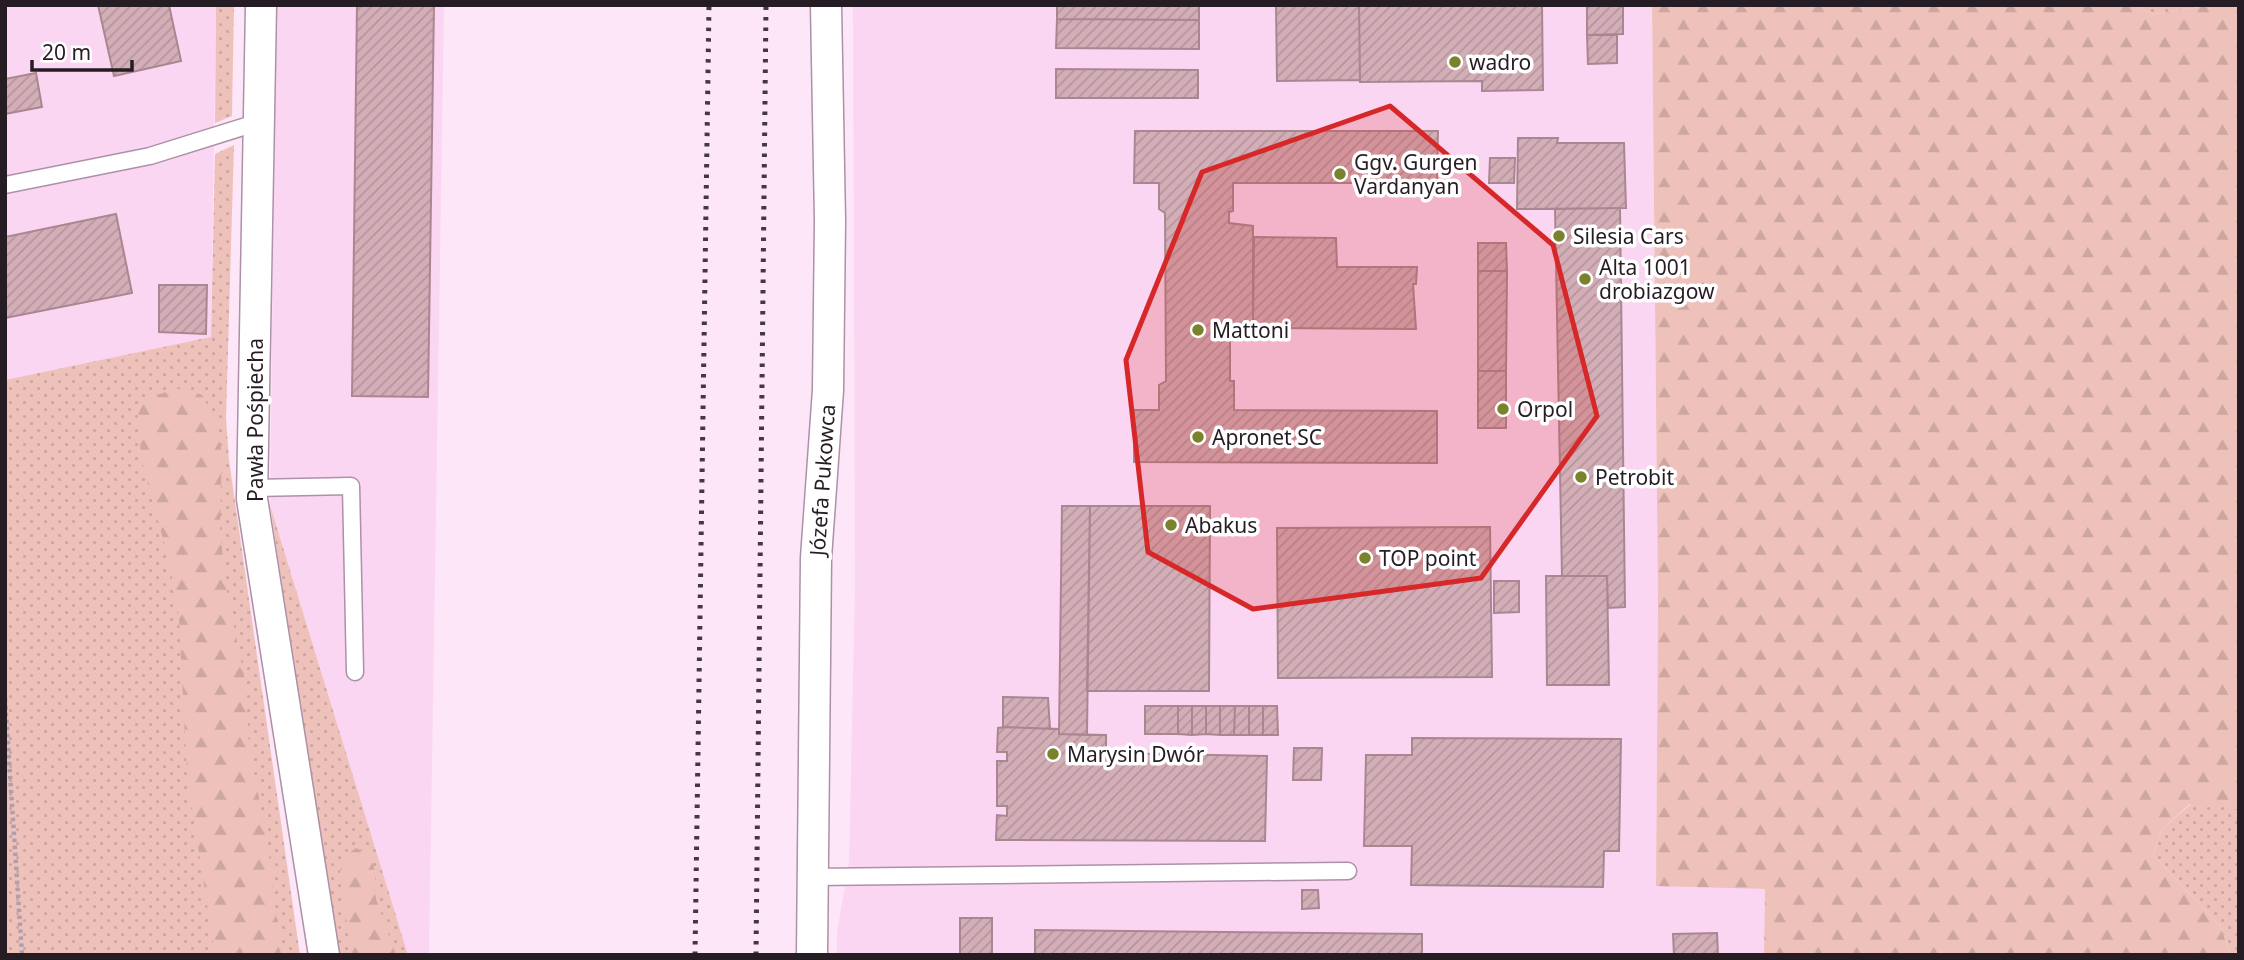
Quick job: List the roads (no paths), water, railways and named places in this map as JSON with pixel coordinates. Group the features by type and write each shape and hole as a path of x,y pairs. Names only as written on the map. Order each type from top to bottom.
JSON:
{"street":[{"name":"Pawła Pośpiecha","path":"261,5 253,488 282,694 324,955"},
{"name":"Józefa Pukowca","path":"812,955 816,558 828,390 830,221 826,5"}],"lane":[{"path":"5,185 150,156 259,122"},
{"path":"253,488 351,486 355,671"},
{"path":"813,877 1348,871"}],"railway":[{"path":"695,955 709,5"},
{"path":"756,955 766,5"}],"place":[{"name":"wadro","path":"1455,62"},
{"name":"Ggv. Gurgen Vardanyan","path":"1340,174"},
{"name":"Silesia Cars","path":"1559,236"},
{"name":"Alta 1001 drobiazgow","path":"1585,279"},
{"name":"Mattoni","path":"1198,330"},
{"name":"Orpol","path":"1503,409"},
{"name":"Apronet SC","path":"1198,437"},
{"name":"Petrobit","path":"1581,477"},
{"name":"Abakus","path":"1171,525"},
{"name":"TOP point","path":"1365,558"},
{"name":"Marysin Dwór","path":"1053,754"}]}
